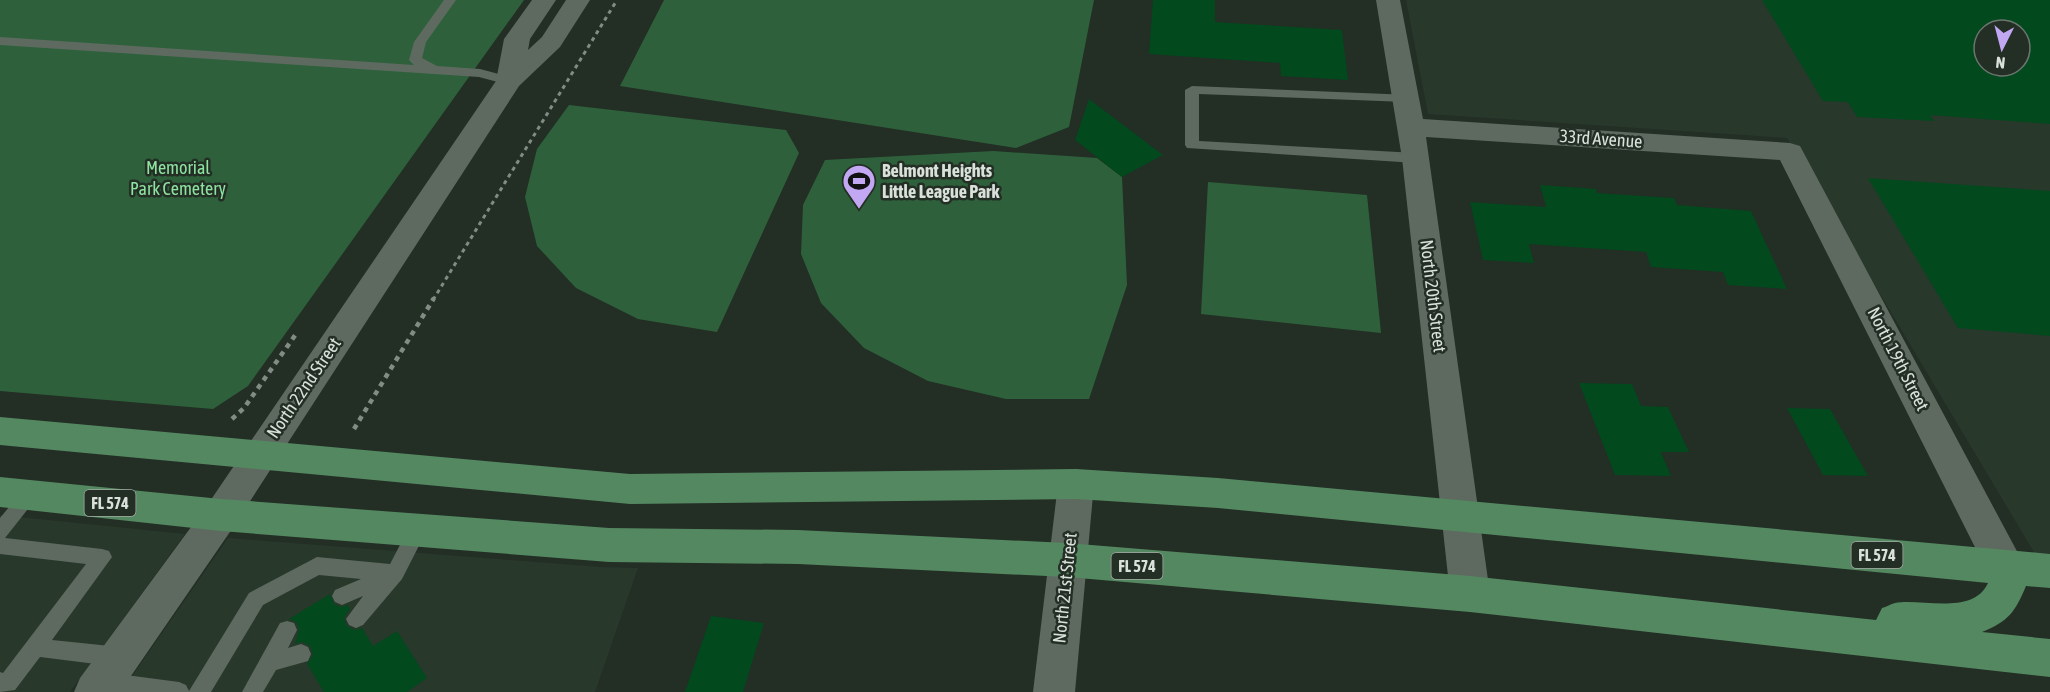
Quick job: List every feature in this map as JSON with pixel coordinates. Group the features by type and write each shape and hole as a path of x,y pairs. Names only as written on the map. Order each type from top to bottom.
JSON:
{"main road":[{"name":"FL 574","path":"0,431 630,489 1076,484 1218,492 2050,571"},
{"name":"FL 574","path":"15,494 221,515 609,545 798,547 1067,560 1470,594 2050,658"},
{"path":"1742,624 1826,615 1921,623 1958,621 1977,615 2002,595 2007,584 2005,567"}],"street":[{"name":"North 22nd Street","path":"509,81 517,39 544,0"},
{"name":"North 22nd Street","path":"106,677 221,515 509,81 551,42 578,0"},
{"name":"North 20th Street","path":"1388,0 1416,158 1470,594"},
{"name":"33rd Avenue","path":"1409,112 1790,152"},
{"name":"North 19th Street","path":"1790,152 2005,567"},
{"name":"North 21st Street","path":"1054,692 1076,484"}],"lane":[{"path":"433,70 415,60 420,42 450,0"},
{"path":"0,41 480,73 509,81"},
{"path":"1409,112 1192,90 1192,145 1416,158"},
{"path":"0,532 15,494"},
{"path":"356,618 395,573 418,530"},
{"path":"0,546 102,557 8,683 0,682"},
{"path":"199,692 256,599 317,566 395,573"},
{"path":"342,596 395,573"},
{"path":"252,692 287,630"},
{"path":"34,647 106,677 179,692"},
{"path":"269,662 301,654"}],"path":[{"path":"351,434 617,0"}],"shaded area":[{"path":"1406,0 2050,0 2050,555 2035,554 1787,138 1428,114"},
{"path":"0,515 185,534 70,692 0,692"},
{"path":"228,538 638,568 595,692 121,692"}],"green space":[{"name":"Memorial Park Cemetery","path":"0,0 524,0 248,386 213,409 0,391"},
{"path":"664,0 1094,0 1069,127 1016,148 620,86"},
{"path":"569,105 786,130 799,153 717,332 638,319 576,288 537,246 525,197 537,149"},
{"path":"993,151 1097,158 1122,177 1127,285 1089,399 1006,399 928,381 864,348 821,303 801,254 803,205 825,160"},
{"path":"1208,182 1367,195 1381,333 1201,314"}],"building":[{"path":"1153,0 1215,0 1215,22 1342,30 1348,80 1281,76 1280,63 1149,54"},
{"path":"1762,0 2050,0 2050,124 1930,115 1934,121 1857,117 1848,102 1823,101"},
{"path":"1089,99 1163,155 1122,177 1075,140"},
{"path":"1868,178 2050,191 2050,336 1958,328"},
{"path":"1540,185 1596,189 1597,193 1674,198 1677,205 1751,211 1787,289 1728,285 1723,272 1651,267 1646,252 1529,244 1534,263 1483,260 1470,202 1546,207"},
{"path":"1579,383 1632,384 1641,406 1668,407 1689,452 1661,452 1671,476 1615,475"},
{"path":"1787,408 1830,409 1868,476 1823,475"},
{"path":"330,594 334,604 341,607 348,605 350,609 344,618 347,626 355,630 362,628 373,646 397,631 427,678 407,692 324,692 307,664 313,655 310,646 302,642 295,644 299,629 296,622 289,619"},
{"path":"711,616 764,623 743,692 685,692"}],"place":[{"name":"Belmont Heights Little League Park","path":"859,210"}]}
